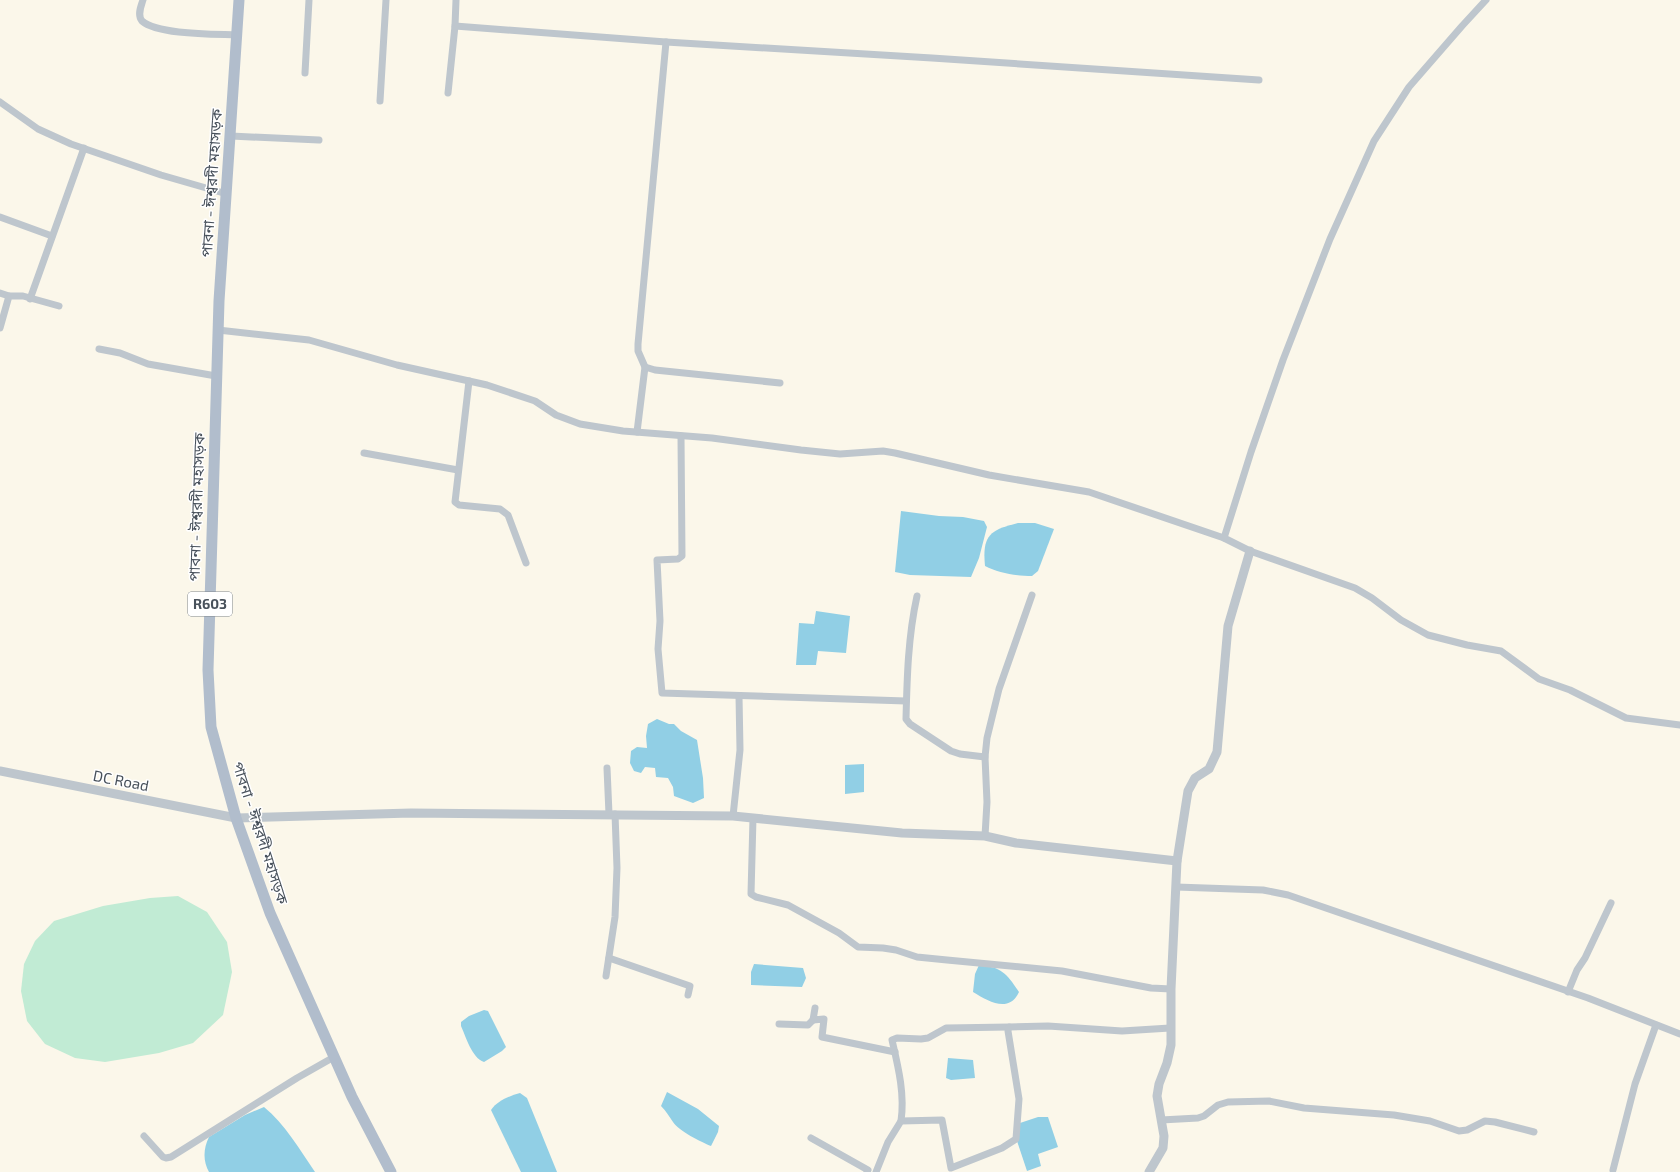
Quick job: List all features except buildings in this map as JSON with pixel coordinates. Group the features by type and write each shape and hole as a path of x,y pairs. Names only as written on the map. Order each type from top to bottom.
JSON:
{"main road":[{"name":"পাবনা - ঈশ্বরদী মহাসড়ক","path":"239,0 216,376 208,670 212,726 236,818 270,913 352,1097 391,1172"}],"street":[{"path":"143,0 140,9 140,17 142,21 159,28 173,31 237,35"},
{"path":"305,74 309,0"},
{"path":"380,101 386,0"},
{"path":"448,92 455,26 456,0"},
{"path":"1224,538 1251,452 1286,353 1330,239 1374,141 1409,87 1486,0"},
{"path":"455,26 666,42 1260,80"},
{"path":"638,432 645,367 638,351 638,344 666,42"},
{"path":"0,102 38,129 84,148 161,175 227,194"},
{"path":"231,136 318,140"},
{"path":"30,299 84,148"},
{"path":"0,217 52,236"},
{"path":"0,293 9,296 23,296 59,306"},
{"path":"0,328 9,296"},
{"path":"218,330 309,340 397,364 488,385 535,400 556,415 580,424 638,432 712,438 840,454 883,451 895,452 989,475 1089,492 1224,538 1250,551 1355,588 1372,598 1401,620 1428,635 1467,645 1501,651 1539,679 1570,690 1626,718 1680,726"},
{"path":"99,349 120,353 148,364 216,376"},
{"path":"645,367 674,372 780,383"},
{"path":"469,381 455,502 459,505 500,509 508,516 526,563"},
{"path":"681,436 682,556 678,559 657,560 660,621 658,649 660,690 662,693 906,701"},
{"path":"364,453 458,470"},
{"path":"1149,1172 1163,1148 1164,1136 1157,1096 1159,1084 1171,1045 1171,989 1177,861 1188,791 1195,778 1209,769 1217,752 1228,626 1250,551"},
{"path":"985,836 987,802 985,757 992,714 999,689 1032,594"},
{"path":"917,596 910,635 906,719 910,724 951,751 960,754 985,757"},
{"path":"733,816 740,750 739,696"},
{"path":"606,976 615,917 617,881 607,768"},
{"name":"DC Road","path":"1,773 236,818 411,813 733,816 902,833 985,836 1016,843 1177,861"},
{"path":"753,818 751,894 756,897 788,905 839,933 858,947 896,950 917,957 1062,971 1144,986 1171,989"},
{"path":"1176,887 1263,890 1288,895 1568,992 1680,1034"},
{"path":"1568,992 1577,970 1585,958 1611,903"},
{"path":"609,958 690,986 688,996"},
{"path":"814,1020 815,1008"},
{"path":"779,1024 808,1025 814,1020 824,1019 822,1037 895,1052"},
{"path":"1613,1170 1635,1084 1656,1025"},
{"path":"811,1138 871,1172 901,1121 903,1108 892,1040 897,1038 928,1038 946,1028 1048,1026 1122,1030 1170,1028"},
{"path":"901,1121 942,1120 951,1168 1002,1148 1016,1139 1019,1099 1008,1031 1009,1027"},
{"path":"144,1136 163,1157 171,1157 297,1078 334,1057"},
{"path":"1161,1120 1198,1118 1204,1116 1218,1105 1228,1102 1269,1101 1304,1108 1394,1115 1430,1121 1459,1131 1467,1130 1485,1121 1495,1122 1534,1132"}],"shaded area":[{"path":"0,0 1680,0 1680,1172 0,1172"}],"green space":[{"path":"178,896 207,912 227,942 232,972 223,1015 193,1043 159,1053 105,1062 75,1058 45,1044 27,1021 21,991 24,964 35,941 54,921 103,906 150,898"}],"water":[{"path":"901,511 939,516 963,517 984,521 987,527 979,558 971,577 910,575 895,572"},
{"path":"1018,523 1035,523 1054,529 1038,571 1032,576 1008,574 985,566 985,547 990,536 1001,528"},
{"path":"816,611 850,616 846,653 818,651 816,665 796,665 799,623 814,624"},
{"path":"657,719 669,724 674,724 681,731 697,740 703,778 704,798 693,803 674,796 673,787 668,778 656,777 655,768 645,767 641,773 634,771 630,763 631,751 637,747 647,748 646,736 648,724"},
{"path":"864,764 864,792 845,794 845,765"},
{"path":"754,964 803,968 806,978 802,987 751,985 751,972"},
{"path":"979,965 987,966 1003,972 1011,980 1019,992 1015,999 1010,1003 998,1004 973,992 975,974"},
{"path":"484,1010 488,1011 506,1047 484,1062 480,1060 473,1052 461,1026 461,1022 469,1016"},
{"path":"948,1058 973,1060 975,1078 951,1080 946,1078"},
{"path":"667,1092 698,1109 719,1126 718,1132 711,1146 696,1139 673,1122 661,1106"},
{"path":"520,1093 527,1098 557,1172 521,1172 491,1110 504,1099"},
{"path":"264,1107 279,1121 315,1172 209,1172 204,1155 209,1137 245,1115"},
{"path":"1038,1117 1048,1117 1058,1147 1038,1154 1041,1166 1027,1171 1017,1141 1020,1123"}]}
